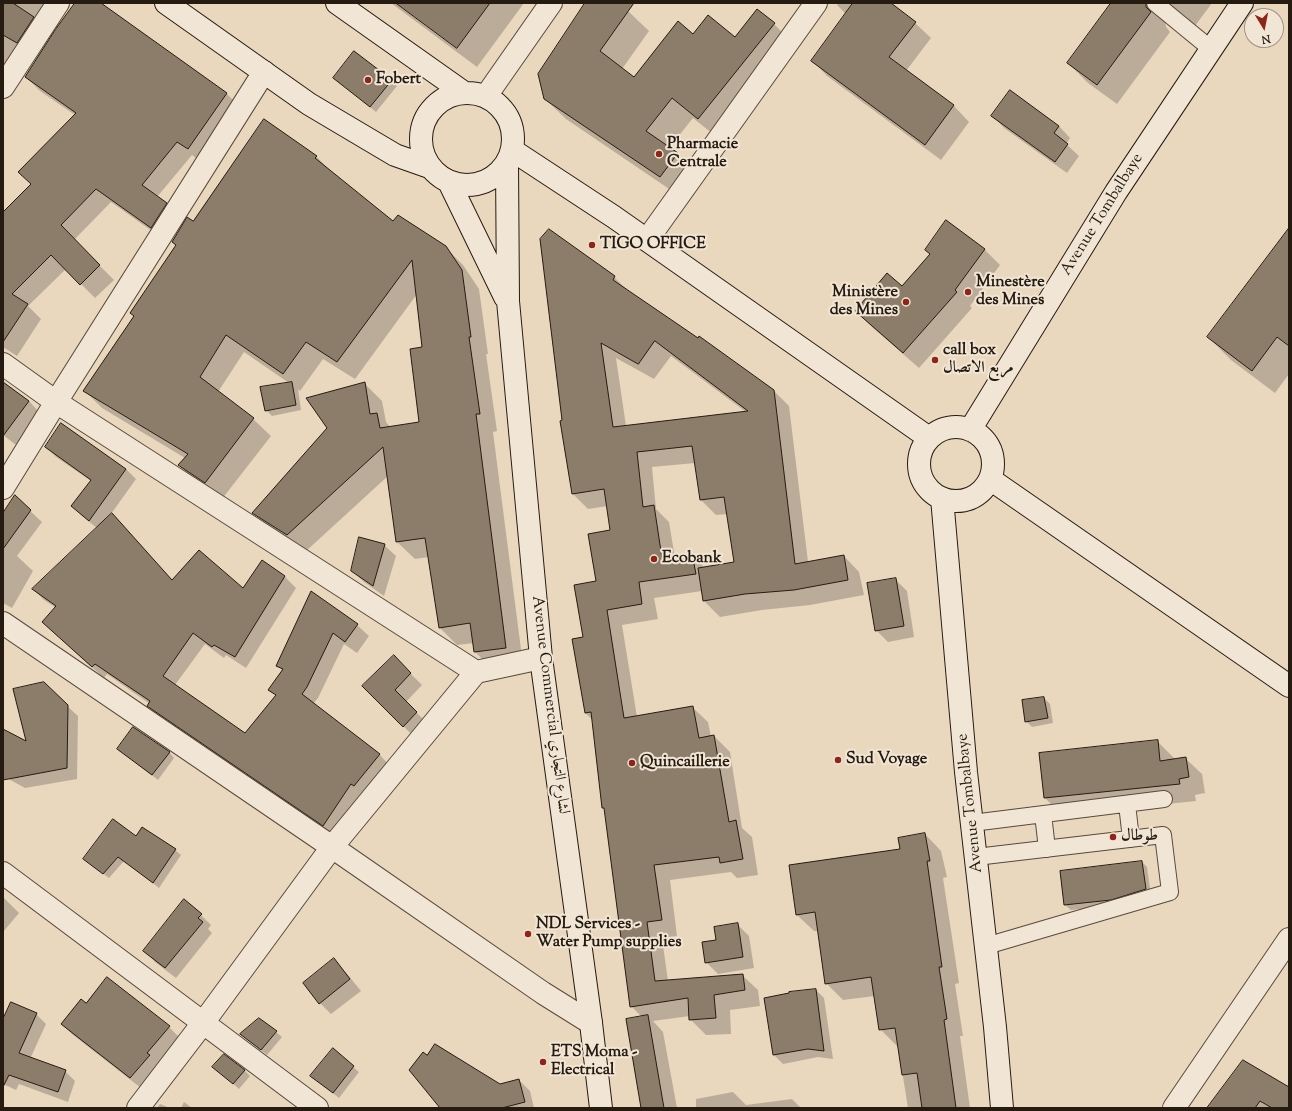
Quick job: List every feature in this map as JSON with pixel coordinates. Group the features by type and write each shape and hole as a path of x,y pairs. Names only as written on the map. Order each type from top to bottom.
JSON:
{"street":[{"path":"3,87 58,3"},
{"path":"166,3 309,104 395,155 429,167"},
{"path":"337,3 463,92 486,96 499,105 509,119 513,134 510,157 498,173 487,181 475,185 461,185 449,182 434,173 429,167 421,148 421,129 429,111 444,98 463,92"},
{"path":"486,96 551,3"},
{"path":"647,240 816,3"},
{"name":"Avenue Tombalbaye","path":"970,430 1116,192 1242,3"},
{"path":"3,488 264,72"},
{"path":"510,157 647,240 929,438"},
{"name":"Avenue Commercial لشارع التجاري","path":"510,157 508,301 541,658 591,1023 601,1108"},
{"path":"449,182 508,301"},
{"path":"3,364 56,402 476,672"},
{"path":"956,427 970,430 982,438 990,450 993,464 990,479 982,490 970,498 956,501 942,498 931,492 924,483 919,472 919,459 922,448 929,438 942,430 956,427"},
{"path":"990,479 1289,686"},
{"name":"Avenue Tombalbaye","path":"942,498 972,823 1002,1108"},
{"path":"3,623 543,993 591,1023"},
{"path":"138,1108 203,1023 332,847 476,672 541,658"},
{"path":"3,873 317,1108"},
{"path":"1174,1108 1289,939"}],"lane":[{"path":"1155,3 1212,49"},
{"path":"972,823 1164,799"},
{"path":"1127,804 1131,839"},
{"path":"1043,814 1047,849"},
{"path":"976,857 1163,835 1170,892 986,946"}],"building":[{"path":"3,3 13,3 34,17 17,43 3,35"},
{"path":"75,3 101,3 227,93 188,149 177,142 142,185 167,203 151,228 96,189 61,225 100,265 80,285 51,255 12,294 28,304 3,342 3,212 31,184 18,172 76,113 25,77 55,30"},
{"path":"396,3 490,3 457,48"},
{"path":"585,3 634,3 600,51 634,77 678,21 693,34 708,15 735,37 757,9 775,23 698,119 672,98 646,131 678,153 660,177 544,99 538,74"},
{"path":"853,3 891,3 916,22 889,57 954,105 925,145 811,61"},
{"path":"1111,3 1146,3 1146,7 1151,12 1097,85 1067,63"},
{"path":"354,51 392,80 370,107 333,78"},
{"path":"1010,90 1059,126 1054,133 1068,144 1055,162 991,116"},
{"path":"264,119 317,156 315,158 393,221 398,215 446,246 462,270 471,337 469,337 480,414 476,414 506,648 474,652 470,623 439,628 425,538 396,542 383,447 287,535 252,513 327,428 306,398 365,382 370,414 377,413 380,428 419,422 410,349 422,347 412,260 337,362 306,342 283,374 226,335 200,377 254,418 205,483 178,465 188,454 83,391 134,316 130,313 176,245 172,242 187,217 193,221"},
{"name":"Ministère des Mines","path":"946,220 985,249 955,290 957,292 903,353 855,311 887,273 902,286 930,254 925,250"},
{"path":"1289,228 1289,346 1277,337 1252,371 1207,337"},
{"path":"549,229 615,276 613,280 698,338 699,336 774,390 795,564 844,555 848,580 794,590 745,594 703,601 698,568 734,562 724,497 700,500 692,446 637,452 643,507 654,505 662,558 692,554 696,574 639,582 642,604 607,610 624,718 693,706 699,738 714,735 729,822 736,820 743,859 720,863 719,857 654,865 662,920 647,922 655,981 743,974 745,990 714,995 716,1018 689,1020 688,998 630,1007 604,808 602,808 591,712 585,713 572,639 583,637 574,585 596,581 588,534 610,530 604,489 572,494 560,421 562,420 540,239","holes":["655,341 748,411 613,427 601,343 638,364"]},
{"path":"3,382 29,401 3,436"},
{"path":"292,382 296,405 265,411 260,387"},
{"path":"61,423 126,469 89,521 71,506 91,480 45,447"},
{"path":"15,495 31,510 3,549 3,513"},
{"path":"112,513 172,580 199,550 243,588 262,560 285,576 235,657 214,645 212,647 193,633 163,676 245,733 276,695 268,690 283,669 276,666 311,591 358,624 345,642 333,633 307,687 302,694 380,754 354,786 351,784 323,826 147,706 150,701 95,664 92,667 42,622 56,606 32,589"},
{"path":"359,537 385,544 373,586 351,571"},
{"path":"896,578 904,626 875,631 867,583"},
{"path":"394,655 411,673 395,690 417,712 403,727 362,686"},
{"path":"44,682 68,705 67,768 3,780 3,729 26,741 13,689"},
{"path":"1044,697 1048,718 1025,722 1022,700"},
{"path":"133,727 170,752 152,775 117,749"},
{"path":"1158,740 1160,761 1186,757 1189,777 1179,779 1180,784 1044,798 1039,753"},
{"path":"113,819 136,836 142,827 176,849 153,883 118,857 103,874 83,859"},
{"path":"925,833 930,861 927,861 942,967 939,967 947,1019 944,1020 956,1108 922,1108 917,1073 902,1075 895,1028 879,1030 871,977 825,984 815,912 796,915 789,865 900,849 898,838"},
{"path":"1142,861 1146,889 1111,900 1064,905 1060,871"},
{"path":"184,899 202,914 198,918 203,922 165,968 143,951"},
{"path":"738,923 743,957 705,963 702,942 716,940 714,927"},
{"path":"334,958 350,979 319,1004 303,983"},
{"path":"107,977 170,1026 147,1053 150,1055 130,1078 61,1024 81,999 86,1003"},
{"path":"816,989 824,1051 808,1049 773,1055 764,998 789,992"},
{"path":"11,1002 37,1013 19,1053 66,1070 58,1092 9,1075 3,1087 3,1019"},
{"path":"648,1015 664,1108 641,1108 626,1019"},
{"path":"259,1018 277,1031 261,1050 240,1034"},
{"path":"435,1044 500,1084 519,1079 525,1102 502,1108 440,1108 409,1070 423,1052 427,1055"},
{"path":"333,1048 354,1066 333,1093 310,1076"},
{"path":"224,1054 245,1070 233,1084 212,1067"},
{"path":"1243,1060 1289,1087 1289,1108 1272,1108 1260,1101 1255,1108 1207,1108"}],"place":[{"name":"Fobert","path":"368,80"},
{"name":"Pharmacie Centrale","path":"659,154"},
{"name":"TIGO OFFICE","path":"592,245"},
{"name":"Minestère des Mines","path":"968,292"},
{"name":"Ministère des Mines","path":"906,302"},
{"name":"call box مربع الاتصال","path":"935,360"},
{"name":"Ecobank","path":"654,559"},
{"name":"Sud Voyage","path":"838,760"},
{"name":"Quincaillerie","path":"632,763"},
{"name":"طوطال","path":"1113,837"},
{"name":"NDL Services - Water Pump supplies","path":"528,934"},
{"name":"ETS Moma - Electrical","path":"543,1062"}]}
